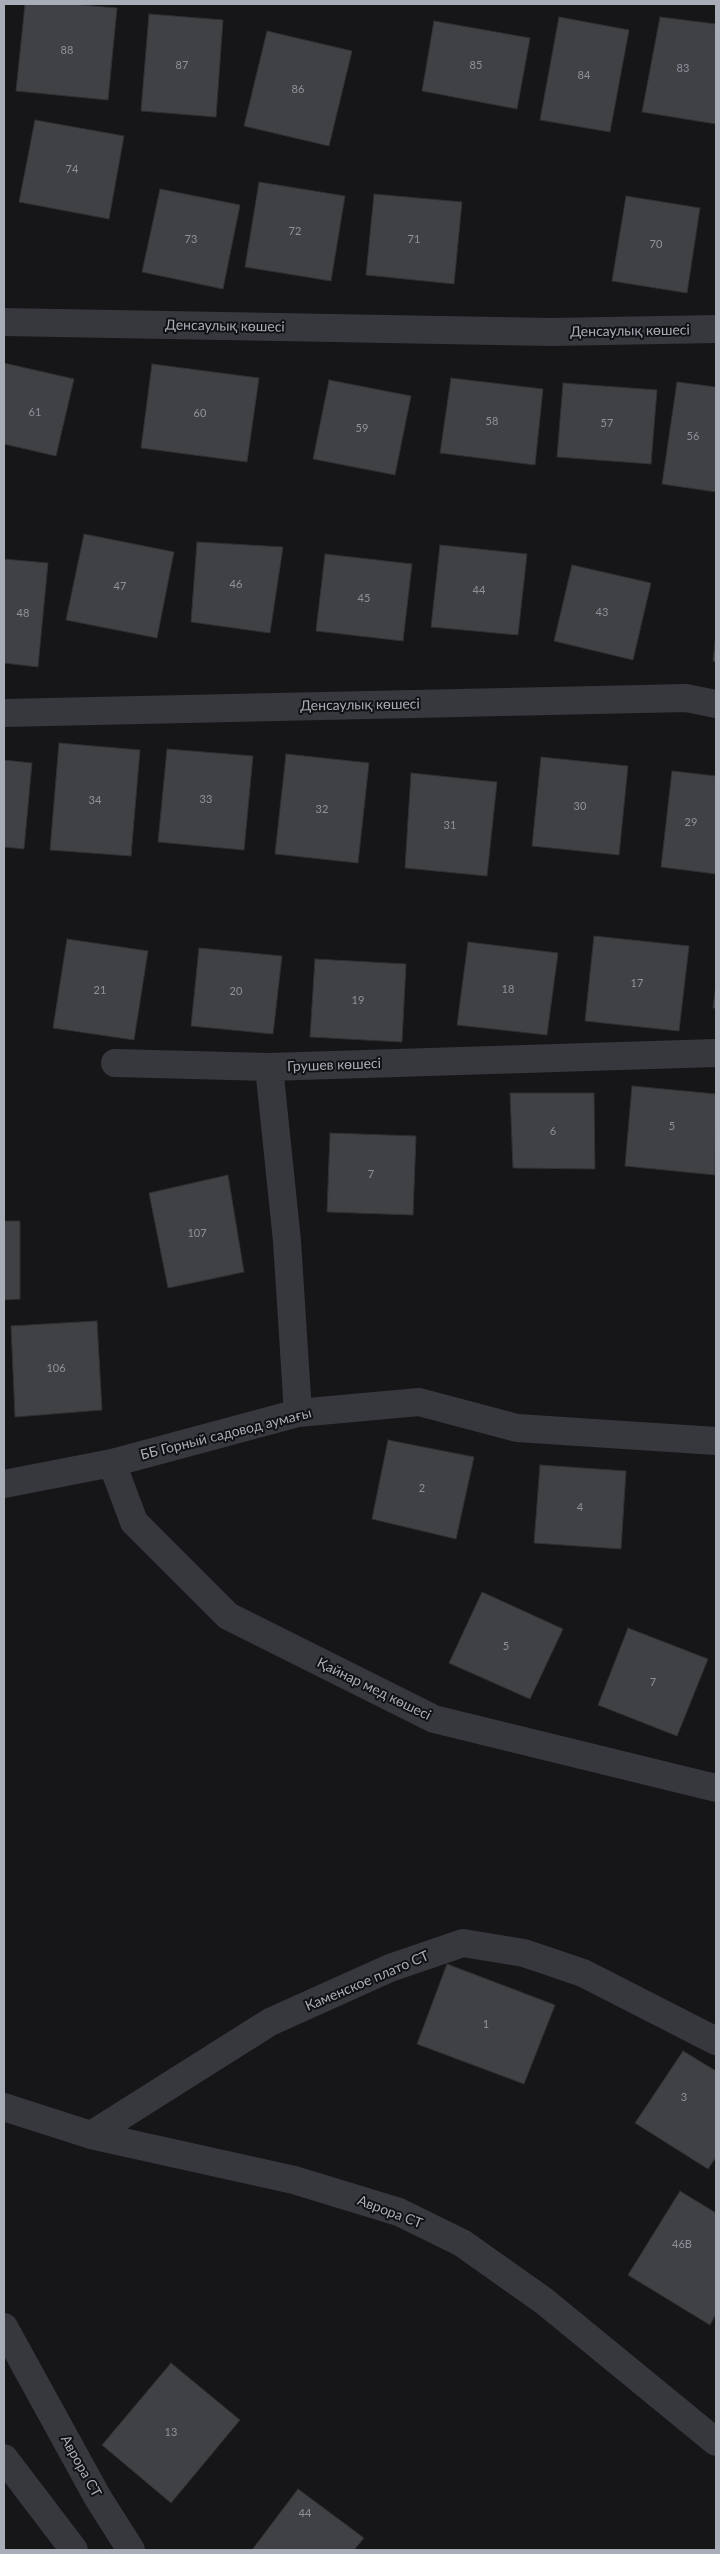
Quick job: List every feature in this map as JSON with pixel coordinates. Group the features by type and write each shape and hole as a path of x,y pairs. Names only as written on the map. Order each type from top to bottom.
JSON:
{"street":[{"name":"Денсаулық көшесі","path":"4,322 551,332 716,329"},
{"name":"Денсаулық көшесі","path":"4,713 686,698 716,704"},
{"name":"Грушев көшесі","path":"298,1413 287,1241 269,1067 716,1053"},
{"path":"116,1063 269,1067"},
{"name":"ББ Горный садовод аумағы","path":"4,1484 112,1463 298,1413 419,1402 516,1428 716,1441"},
{"name":"Қайнар мед көшесі","path":"112,1463 134,1522 228,1616 434,1719 716,1788"},
{"name":"Каменское плато СТ","path":"92,2135 270,2022 390,1968 463,1943 524,1953 583,1973 716,2041"},
{"name":"Аврора СТ","path":"4,2107 92,2135 294,2180 399,2212 454,2239 544,2300 716,2442"},
{"name":"Аврора СТ","path":"4,2328 98,2498 131,2550"},
{"path":"4,2458 74,2550"}],"building":[{"path":"25,4 70,4 117,8 108,100 16,91"},
{"path":"149,14 223,20 216,117 141,111"},
{"path":"559,17 629,30 610,132 540,120"},
{"path":"660,17 716,24 716,124 642,112"},
{"path":"434,21 530,38 517,109 422,91"},
{"path":"267,31 352,51 329,146 244,126"},
{"path":"35,120 124,136 109,219 19,202"},
{"path":"259,182 345,196 331,281 245,267"},
{"path":"160,189 240,205 223,289 142,272"},
{"path":"374,194 462,202 454,284 366,275"},
{"path":"626,196 700,208 687,293 612,281"},
{"path":"4,363 74,379 56,456 4,444"},
{"path":"152,364 259,378 247,462 141,448"},
{"path":"451,378 543,389 535,465 440,453"},
{"path":"329,380 411,396 395,475 313,459"},
{"path":"677,382 716,387 716,492 662,484"},
{"path":"563,383 657,390 651,464 557,457"},
{"path":"84,534 174,552 157,638 66,620"},
{"path":"197,542 283,547 270,633 191,622"},
{"path":"440,545 527,554 518,635 431,627"},
{"path":"325,554 412,564 403,641 316,631"},
{"path":"4,559 48,563 38,667 4,663"},
{"path":"572,565 651,583 633,660 554,641"},
{"path":"716,633 716,662 713,661"},
{"path":"59,743 140,750 131,856 50,850"},
{"path":"167,749 253,756 244,850 158,842"},
{"path":"286,754 369,763 358,863 275,854"},
{"path":"541,757 628,766 619,855 532,846"},
{"path":"4,760 32,763 24,849 4,847"},
{"path":"672,771 716,776 716,874 661,867"},
{"path":"411,773 497,782 487,876 405,868"},
{"path":"594,936 689,946 679,1031 585,1021"},
{"path":"67,939 148,951 134,1040 53,1028"},
{"path":"468,942 558,953 547,1035 457,1025"},
{"path":"199,948 282,956 273,1034 191,1026"},
{"path":"315,959 406,964 402,1042 310,1037"},
{"path":"716,984 716,1008 713,1008"},
{"path":"632,1086 716,1094 715,1175 625,1166"},
{"path":"510,1093 594,1093 595,1169 513,1168"},
{"path":"330,1133 416,1136 413,1215 327,1212"},
{"path":"228,1175 244,1272 168,1288 149,1193"},
{"path":"4,1221 20,1221 20,1299 4,1300"},
{"path":"97,1321 102,1410 15,1417 11,1326"},
{"path":"388,1440 474,1457 456,1539 372,1519"},
{"path":"540,1465 626,1471 621,1549 534,1543"},
{"path":"482,1592 563,1629 530,1699 449,1663"},
{"path":"628,1628 708,1659 677,1736 598,1705"},
{"path":"447,1964 555,2005 524,2084 417,2044"},
{"path":"683,2051 716,2071 716,2157 708,2169 635,2123"},
{"path":"680,2191 716,2213 716,2314 710,2325 628,2275"},
{"path":"171,2363 240,2420 171,2503 102,2445"},
{"path":"298,2489 364,2538 354,2550 252,2550"}]}
